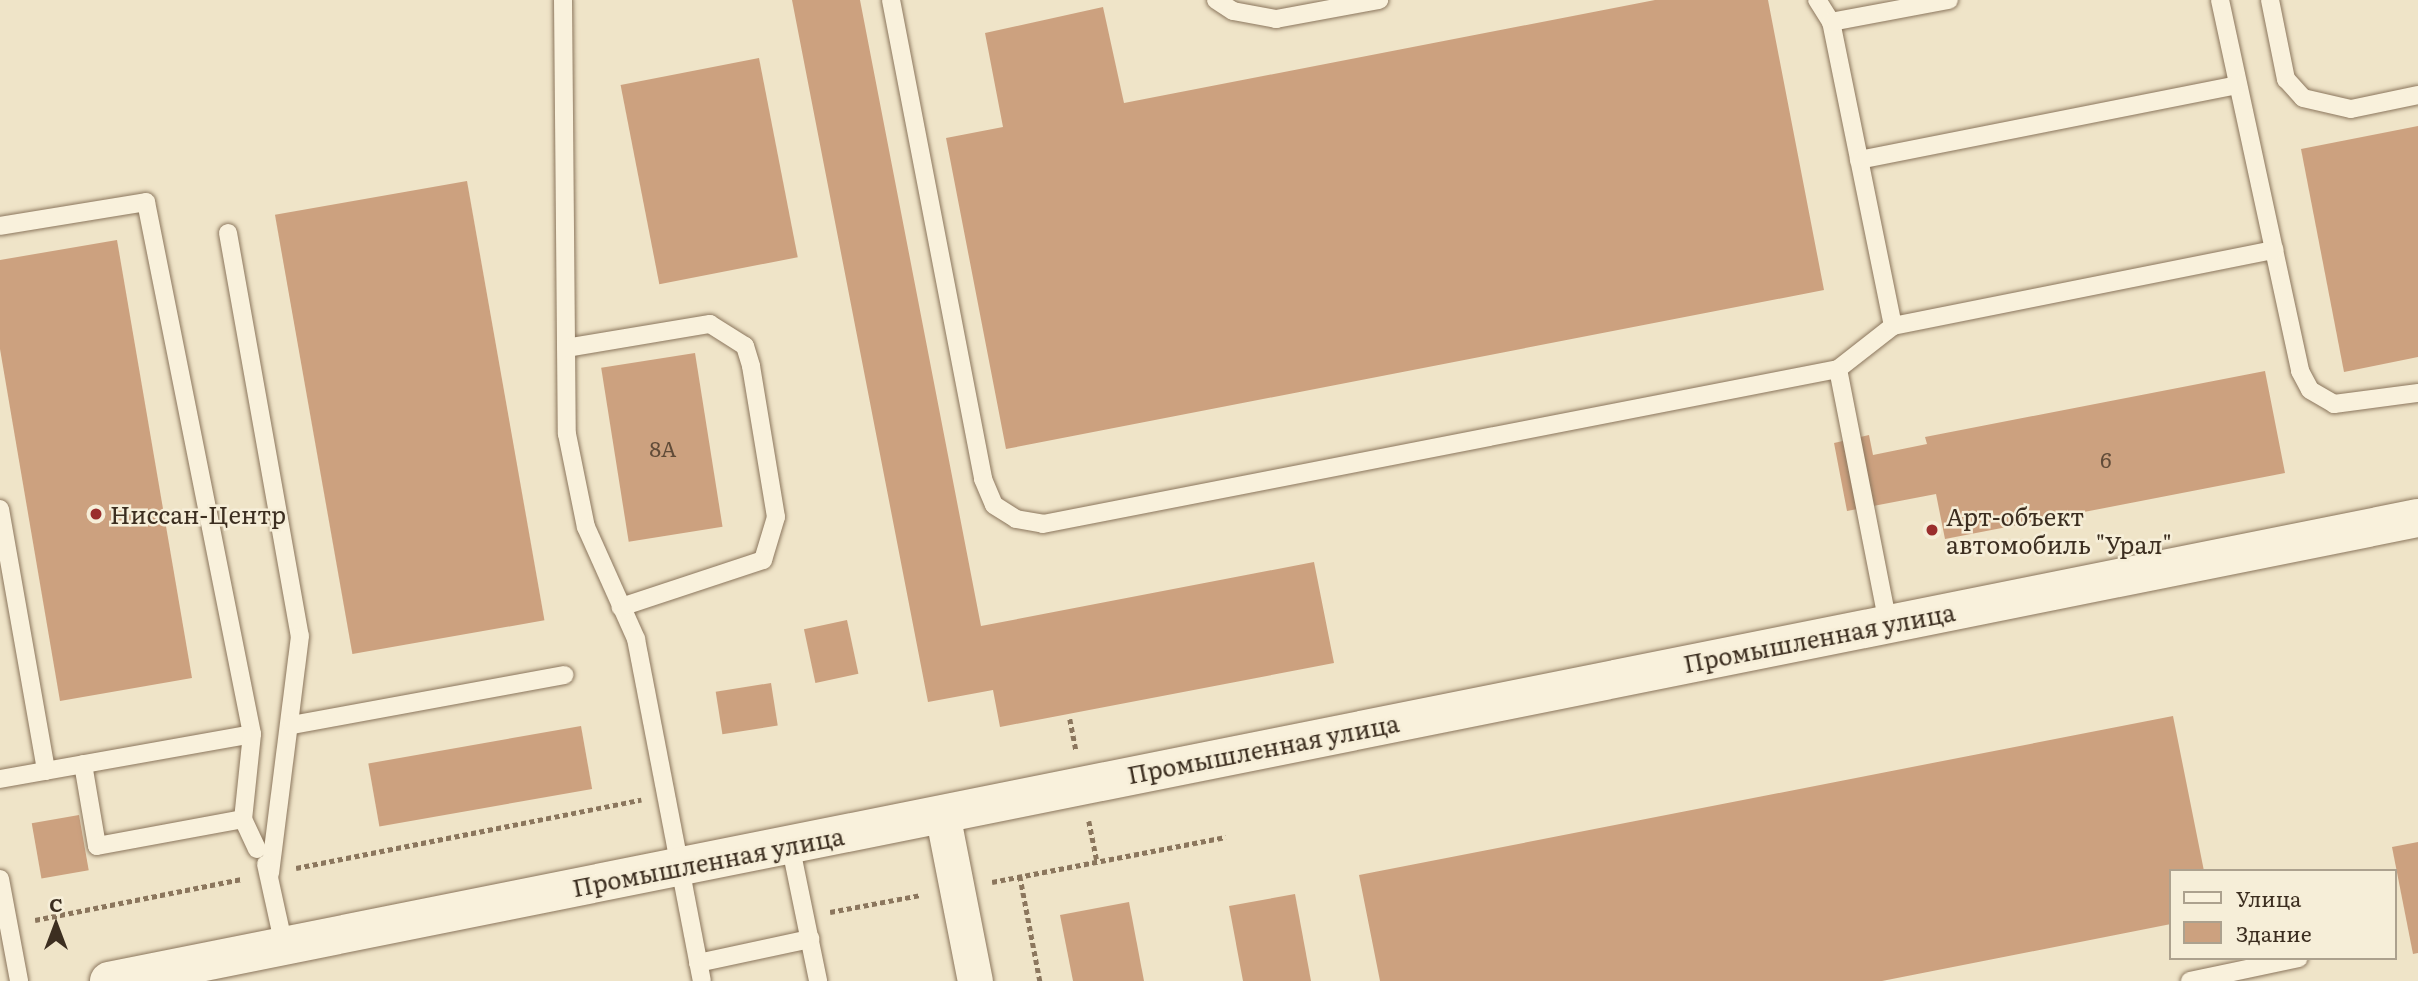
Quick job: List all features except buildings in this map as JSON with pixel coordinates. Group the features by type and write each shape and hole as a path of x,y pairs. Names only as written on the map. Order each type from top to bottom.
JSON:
{"main road":[{"name":"Промышленная улица","path":"132,979 942,813 2418,518"}],"street":[{"path":"942,813 975,981"}],"lane":[{"path":"564,0 567,434 580,498 621,607 636,639 702,981"},
{"path":"891,0 983,479 994,505 1016,519 1043,524 1838,369 1893,326 2274,250"},
{"path":"1216,0 1233,11 1276,19 1379,0"},
{"path":"1817,0 1831,22 1893,326"},
{"path":"1831,22 1948,0"},
{"path":"2220,0 2300,371 2310,390 2354,406 2418,393"},
{"path":"2270,0 2286,79 2303,98 2351,108 2418,95"},
{"path":"1859,160 2238,85"},
{"path":"0,226 146,202 252,734 243,819 270,873 284,946"},
{"path":"228,233 300,636 292,725 270,873"},
{"path":"566,348 710,324 745,346 751,366 776,517 763,560 621,607"},
{"path":"1838,369 1888,624"},
{"path":"0,509 46,771"},
{"path":"292,725 564,675"},
{"path":"0,779 252,734"},
{"path":"83,764 97,846 243,819"},
{"path":"213,825 257,849"},
{"path":"790,844 818,981"},
{"path":"0,879 19,981"},
{"path":"698,963 810,939"},
{"path":"2190,981 2290,960"}],"path":[{"path":"9,926 666,795"},
{"path":"805,917 1226,837"},
{"path":"1020,876 1040,981"}],"place":[{"name":"Ниссан-Центр","path":"96,514"},
{"name":"Арт-объект автомобиль \"Урал\"","path":"1932,530"}]}
